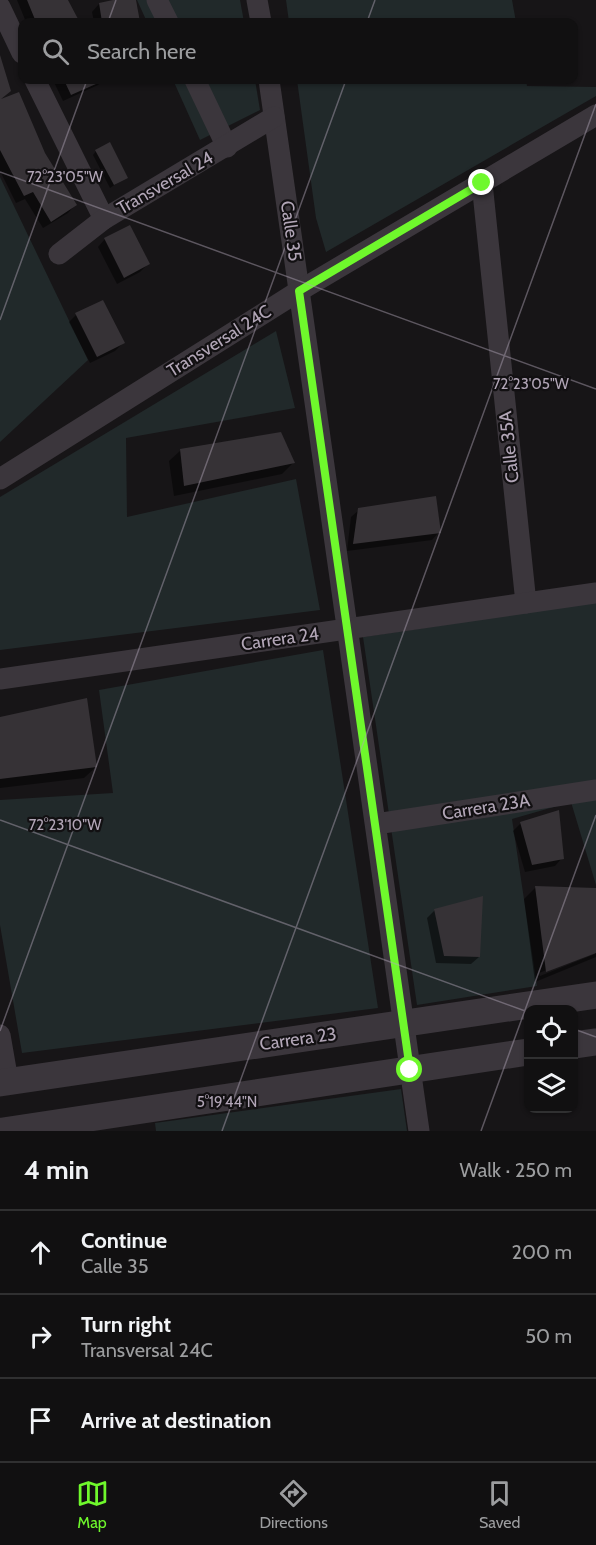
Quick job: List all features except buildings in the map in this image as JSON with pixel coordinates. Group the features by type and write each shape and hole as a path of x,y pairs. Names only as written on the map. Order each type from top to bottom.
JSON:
{"street":[{"path":"158,0 166,18"},
{"path":"258,0 260,18"},
{"path":"0,7 18,45"},
{"path":"37,84 104,219"},
{"path":"197,84 227,147"},
{"name":"Calle 35","path":"270,84 419,1131"},
{"name":"Transversal 24C","path":"0,479 299,291 596,115"},
{"name":"Transversal 24","path":"59,254 104,219 274,117"},
{"name":"Calle 35A","path":"482,183 526,603"},
{"name":"Carrera 24","path":"0,679 596,593"},
{"name":"Carrera 23A","path":"376,824 596,790"},
{"name":"Carrera 23","path":"4,1082 596,996"},
{"path":"0,1035 4,1082"},
{"path":"578,1044 596,1042"},
{"path":"3,1131 524,1053"}],"shaded area":[{"path":"137,0 240,0 243,18 145,18"},
{"path":"286,0 512,0 515,18 288,18"},
{"path":"175,84 256,84 260,110 200,140"},
{"path":"298,84 527,84 527,86 596,87 596,96 326,252 316,218"},
{"path":"0,177 88,360 0,442"},
{"path":"276,331 295,408 126,438 127,517 296,479 320,610 0,650 0,497"},
{"path":"596,602 596,885 571,802 512,819 537,986 417,1005 363,637"},
{"path":"323,650 378,1008 22,1053 0,925 0,800 113,793 99,690"},
{"path":"401,1089 407,1131 156,1131 155,1123"}],"route":[{"path":"410,1070 299,291 482,183"}]}
